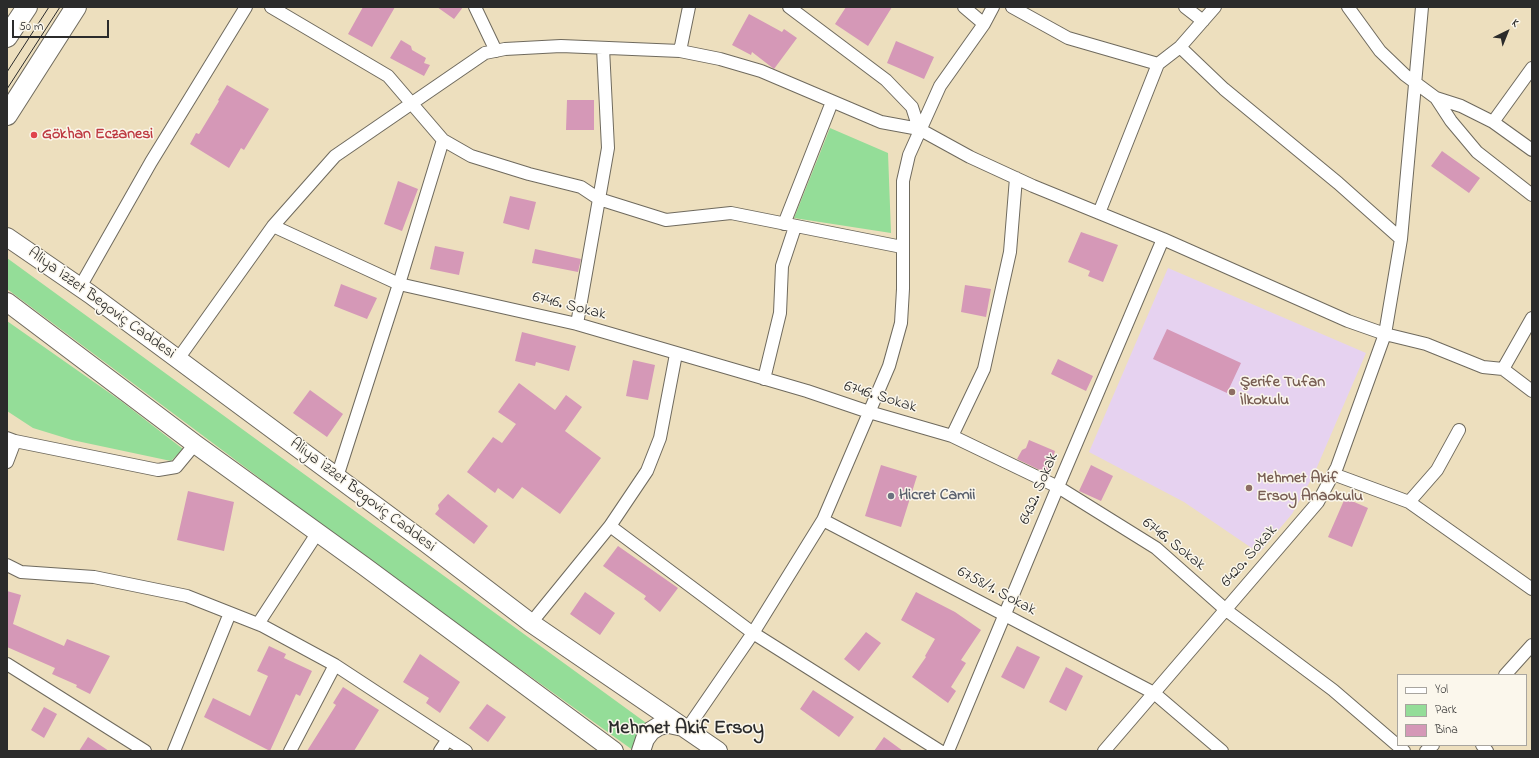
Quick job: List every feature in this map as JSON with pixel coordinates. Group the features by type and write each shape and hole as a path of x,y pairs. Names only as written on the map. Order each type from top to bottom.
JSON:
{"main road":[{"path":"7,37 27,7"},
{"path":"7,115 76,7"},
{"name":"Aliya İzzet Begoviç Caddesi","path":"7,237 80,287 531,623 718,751"},
{"path":"7,302 195,444 318,532 614,751"},
{"path":"642,751 645,739 651,731 659,726 674,725 687,729 694,736 700,751"}],"street":[{"path":"80,287 151,162 246,7"},
{"path":"271,7 388,76 443,140 471,156 529,174 581,187 599,199 666,220 731,213 790,226 902,247"},
{"path":"475,7 496,51"},
{"path":"680,51 689,7"},
{"path":"789,7 886,80 912,107 919,130"},
{"path":"964,7 984,24"},
{"path":"687,729 753,633 823,520 889,366 901,323 903,289 903,180 909,155 940,86 984,24 993,7"},
{"path":"1012,7 1068,38 1158,64"},
{"path":"1184,7 1203,21"},
{"path":"1099,213 1158,64 1180,47 1215,7"},
{"path":"1348,7 1380,51 1404,75 1436,98 1461,106 1493,122 1532,150"},
{"name":"6420. Sokak","path":"1104,751 1318,502 1333,474 1385,334 1401,239 1414,82 1422,7"},
{"path":"178,360 272,226 335,156 410,103 485,53 540,47 603,48 680,51 720,59 761,71 881,122 919,130 970,157 1016,178 1163,240 1348,322 1385,334 1426,344 1483,366 1503,369 1532,390"},
{"path":"1180,47 1224,89 1338,183 1401,239"},
{"path":"577,324 608,148 603,48"},
{"path":"1493,122 1532,68"},
{"path":"1436,98 1451,121 1477,152 1532,195"},
{"path":"764,379 780,313 782,266 790,226 832,102"},
{"path":"337,477 399,284 443,140"},
{"path":"952,436 984,369 1010,252 1016,178"},
{"name":"6746. Sokak","path":"272,226 399,284 577,324 952,436 1058,487 1156,548 1226,610 1333,690 1397,745"},
{"name":"6432. Sokak","path":"948,751 1004,614 1163,240"},
{"path":"1503,369 1532,318"},
{"path":"531,623 610,526 647,471 660,438 676,354"},
{"path":"1409,502 1437,470 1459,430"},
{"path":"7,462 11,439 158,470 176,467 195,444"},
{"path":"1333,474 1409,502 1532,589"},
{"name":"6758/1. Sokak","path":"823,520 1154,693 1222,751"},
{"path":"610,526 753,633 940,751"},
{"path":"258,624 318,532"},
{"path":"7,564 21,572 94,577 187,596 258,624 335,665 466,751"},
{"path":"174,751 230,613"},
{"path":"1506,674 1532,645"},
{"path":"7,664 145,751"},
{"path":"290,751 335,665"},
{"path":"440,751 448,738"}],"shaded area":[{"name":"Şerife Tufan İlkokulu","path":"1168,268 1366,353 1314,474 1292,514 1259,553 1184,502 1089,452"}],"green space":[{"path":"830,128 888,153 891,233 794,218"},
{"path":"7,258 660,733 648,751 634,751 377,566 7,289"},
{"path":"7,321 121,401 183,449 171,461 72,440 33,428 7,411"}],"building":[{"path":"363,7 395,7 372,47 348,34"},
{"path":"437,7 463,7 454,19"},
{"path":"846,7 892,7 868,46 835,24"},
{"path":"749,14 782,32 784,29 797,38 774,69 752,52 751,55 732,45"},
{"path":"401,40 411,46 412,50 426,58 424,63 430,65 424,76 390,58"},
{"path":"896,41 934,57 924,79 887,63"},
{"path":"227,85 269,109 244,150 241,148 229,168 190,144 196,133 199,134"},
{"path":"567,100 594,100 594,130 566,130"},
{"path":"1442,151 1480,178 1469,193 1431,166"},
{"path":"398,181 418,189 402,231 384,224"},
{"path":"510,196 536,202 529,230 503,223"},
{"path":"1081,232 1118,245 1103,282 1088,276 1090,271 1068,262"},
{"path":"435,246 464,252 459,275 430,269"},
{"path":"535,249 581,259 578,272 532,263"},
{"path":"341,284 377,298 367,319 334,306"},
{"path":"965,285 991,289 986,317 961,312"},
{"path":"1167,329 1241,363 1227,393 1153,359"},
{"path":"522,332 576,346 569,371 536,362 535,366 515,361"},
{"path":"1058,359 1093,376 1086,391 1051,374"},
{"path":"633,360 655,365 648,400 626,396"},
{"path":"519,383 555,410 566,395 582,407 565,431 601,458 560,514 522,487 513,499 498,488 495,493 467,472 493,437 502,443 516,424 498,412"},
{"path":"310,390 343,414 327,437 293,413"},
{"path":"1029,440 1055,451 1048,474 1017,459 1022,450 1026,448"},
{"name":"Hicret Camii","path":"881,465 917,476 901,527 865,516"},
{"path":"1091,465 1113,476 1101,501 1079,491"},
{"path":"188,491 234,502 224,551 177,540"},
{"path":"448,494 488,526 474,544 435,514 439,509 438,505"},
{"path":"1345,498 1368,508 1352,547 1328,537"},
{"path":"618,546 678,588 660,612 644,599 646,596 603,566"},
{"path":"7,591 21,595 13,624 64,646 67,639 110,656 90,694 76,687 77,685 52,674 55,668 7,647"},
{"path":"585,592 615,613 600,635 570,614"},
{"path":"916,592 955,612 981,630 961,660 966,663 951,687 956,691 948,703 912,677 926,657 925,656 935,639 901,620"},
{"path":"866,632 881,643 859,671 844,659"},
{"path":"269,646 286,654 284,658 312,671 300,696 296,694 270,751 204,717 213,698 250,716 268,676 257,671"},
{"path":"1017,646 1040,657 1024,689 1001,677"},
{"path":"420,654 460,682 440,713 426,703 429,698 403,682"},
{"path":"1066,667 1083,676 1066,711 1049,702"},
{"path":"343,687 379,710 354,751 307,751 336,705 333,703"},
{"path":"813,690 854,717 839,737 800,709"},
{"path":"487,704 506,717 488,742 469,728"},
{"path":"44,707 57,714 44,738 31,730"},
{"path":"88,737 109,751 79,751"},
{"path":"884,737 903,751 874,751"}],"tram line":[{"path":"7,72 49,7"},
{"path":"7,89 60,7"}],"place":[{"name":"Gökhan Eczanesi","path":"34,135"},
{"name":"Şerife Tufan İlkokulu","path":"1232,392"},
{"name":"Mehmet Akif Ersoy Anaokulu","path":"1249,488"},
{"name":"Hicret Camii","path":"891,496"}],"district":[{"name":"Mehmet Akif Ersoy","path":"686,730"}]}
